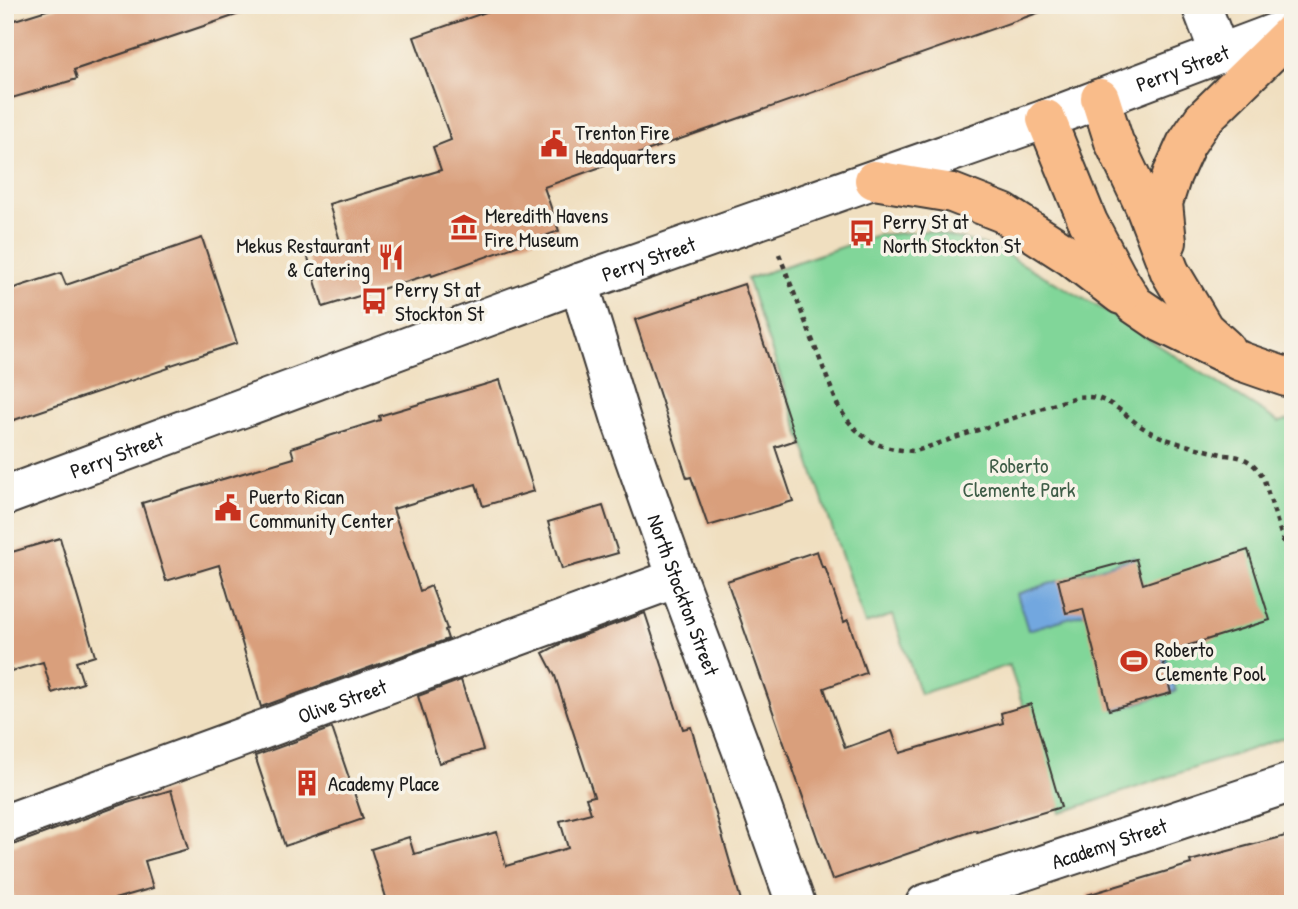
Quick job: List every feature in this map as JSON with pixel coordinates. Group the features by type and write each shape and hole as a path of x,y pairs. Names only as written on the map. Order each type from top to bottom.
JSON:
{"highway":[{"path":"1170,272 1163,203 1186,144 1203,119 1293,31"},
{"path":"1100,98 1114,142 1144,205 1170,272 1204,330 1240,361"},
{"path":"1046,119 1088,222 1134,304"},
{"path":"874,180 952,193 1003,213 1070,256 1115,292 1162,323 1240,361 1293,377"}],"street":[{"path":"1201,5 1219,52"},
{"name":"Perry Street","path":"5,496 579,283 1046,119 1293,26"},
{"name":"North Stockton Street","path":"579,283 622,423 796,904"},
{"name":"Olive Street","path":"5,824 677,578"},
{"name":"Academy Street","path":"925,904 1293,782"}],"path":[{"path":"778,251 838,406 860,435 895,450 916,451 1076,397 1101,399 1112,403 1156,435 1247,459 1256,466 1263,477 1293,572"}],"green space":[{"name":"Roberto Clemente Park","path":"928,231 993,247 1100,308 1279,422 1293,419 1293,735 1060,813 1009,665 920,694 893,615 865,624 747,279 877,235"}],"water":[{"name":"Roberto Clemente Pool","path":"1134,557 1176,691 1116,710 1085,613 1028,630 1017,594"}],"building":[{"path":"63,5 247,5 248,11 74,70 77,79 5,100 5,23"},
{"name":"Trenton Fire Headquarters","path":"506,5 1045,5 1046,10 544,187 559,231 432,276 431,274 323,307 306,251 340,241 329,204 441,170 433,147 451,140 414,37"},
{"path":"202,238 237,343 5,423 5,291 61,273 66,285"},
{"path":"744,284 796,440 775,447 793,501 708,526 691,477 687,478 635,320"},
{"path":"500,380 534,491 483,506 476,484 393,509 420,591 431,586 447,629 448,639 261,707 219,565 166,581 142,503 294,458 291,448 380,420 379,416"},
{"path":"603,506 618,553 562,569 548,522"},
{"path":"60,538 95,656 76,662 83,683 52,693 43,662 5,673 5,554"},
{"path":"1248,550 1270,620 1161,654 1171,693 1109,710 1083,609 1066,613 1058,580 1136,559 1143,584"},
{"path":"817,551 844,622 848,620 866,673 824,688 845,748 892,731 900,753 1003,723 1001,713 1031,704 1061,807 977,832 976,830 832,880 727,581"},
{"path":"645,613 683,729 691,727 742,904 388,904 371,849 409,837 414,854 497,832 506,866 568,848 560,821 591,813 586,798 594,796 555,676 543,653 560,644"},
{"path":"461,680 483,750 439,763 418,696"},
{"name":"Academy Place","path":"332,728 363,819 285,846 255,756"},
{"path":"171,790 188,849 145,861 153,888 97,904 16,904 5,868 5,845 13,845 124,804"},
{"path":"1293,834 1293,904 1088,904 1087,895 1191,864 1190,861"}],"place":[{"name":"Trenton Fire Headquarters","path":"554,144"},
{"name":"Meredith Havens Fire Museum","path":"464,227"},
{"name":"Perry St at North Stockton St","path":"862,233"},
{"name":"Mekus Restaurant & Catering","path":"391,257"},
{"name":"Perry St at Stockton St","path":"374,301"},
{"name":"Puerto Rican Community Center","path":"228,508"},
{"name":"Roberto Clemente Pool","path":"1134,661"},
{"name":"Academy Place","path":"307,783"}]}
